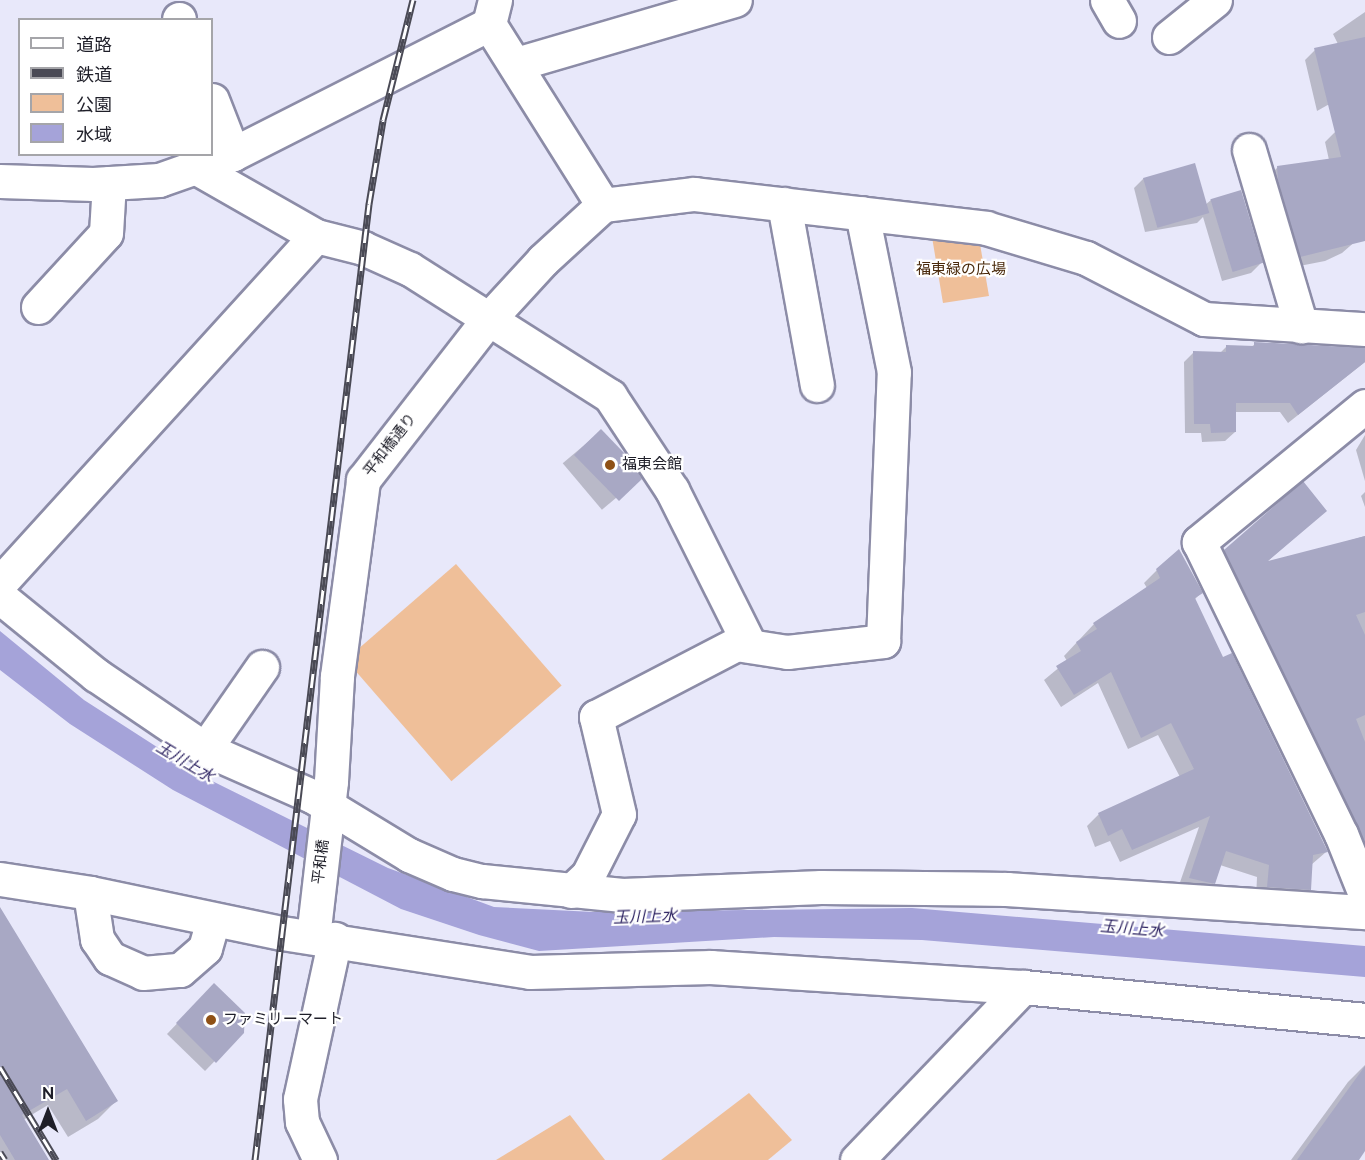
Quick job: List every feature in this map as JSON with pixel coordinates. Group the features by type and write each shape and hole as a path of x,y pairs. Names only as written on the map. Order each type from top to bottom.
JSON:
{"street":[{"path":"516,64 735,0"},
{"path":"1169,37 1215,0"},
{"path":"0,181 110,183 159,180 233,154 492,12 516,64 603,205 694,194 986,228 1086,258 1204,319 1365,329"},
{"path":"213,103 233,154"},
{"path":"1249,150 1301,326"},
{"path":"195,167 316,236 363,248 410,270 487,321 610,396 672,490 750,646"},
{"path":"38,307 106,233 110,183"},
{"path":"784,204 817,385"},
{"name":"平和橋通り","path":"326,817 336,676 363,480 487,321 543,260 603,205"},
{"path":"571,891 588,875 619,814 596,717 736,644 787,652 883,641 894,372 862,213"},
{"path":"0,583 316,236"},
{"path":"1365,406 1199,542 1353,829 1365,894"},
{"path":"0,597 96,675 205,748 326,817 453,874 507,885 622,895 821,886 1007,889 1365,912"},
{"path":"205,748 262,667"},
{"name":"平和橋","path":"320,1160 302,1122 300,1099 324,938 316,897 326,817"},
{"path":"0,879 90,893 213,920 530,972 711,967 1023,987 1365,1020"},
{"path":"90,893 97,939 110,958 143,973 180,970 205,948 213,920"},
{"path":"857,1160 1023,987"}],"green space":[{"name":"福東緑の広場","path":"931,231 980,244 989,296 943,303"},
{"path":"456,564 562,686 451,781 346,660"},
{"path":"749,1093 792,1140 768,1160 661,1160"},
{"path":"570,1115 605,1160 496,1160"}],"water":[{"name":"玉川上水","path":"0,631 84,700 202,776 388,868 494,907 594,912 912,908 1365,946 1365,977 922,940 774,937 539,951 479,935 401,909 173,790 70,724 0,670"}],"building":[{"path":"1365,37 1365,241 1300,257 1278,180 1277,166 1341,157 1314,48"},
{"path":"1195,163 1209,213 1157,228 1143,178"},
{"path":"1241,190 1263,263 1233,272 1210,199"},
{"path":"1254,342 1365,348 1365,362 1298,415 1290,403 1236,403 1236,432 1211,433 1210,424 1194,424 1193,351 1226,352 1226,345 1254,346"},
{"name":"福東会館","path":"601,429 626,455 642,479 619,501 574,455"},
{"path":"1303,481 1327,511 1268,561 1365,536 1365,612 1356,615 1365,635 1365,715 1356,719 1365,742 1365,844 1224,550"},
{"path":"1179,549 1203,593 1195,598 1223,657 1232,653 1328,852 1313,855 1311,890 1267,887 1269,865 1226,851 1215,884 1189,878 1210,816 1132,850 1122,829 1108,836 1098,813 1194,769 1171,723 1141,738 1111,672 1074,695 1056,666 1081,651 1076,642 1097,629 1093,623 1160,578 1156,569"},
{"path":"0,907 118,1101 86,1121 67,1089 22,1115 49,1160 15,1160 0,1135"},
{"path":"214,983 245,1013 244,1033 216,1063 176,1023"},
{"path":"1365,1066 1365,1151 1359,1160 1297,1160"}],"railway":[{"path":"255,1160 369,204 383,120 413,0"},
{"path":"0,1067 56,1160"},
{"path":"0,1152 5,1160"}],"place":[{"name":"福東会館","path":"610,465"},
{"name":"ファミリーマート","path":"211,1020"}]}
